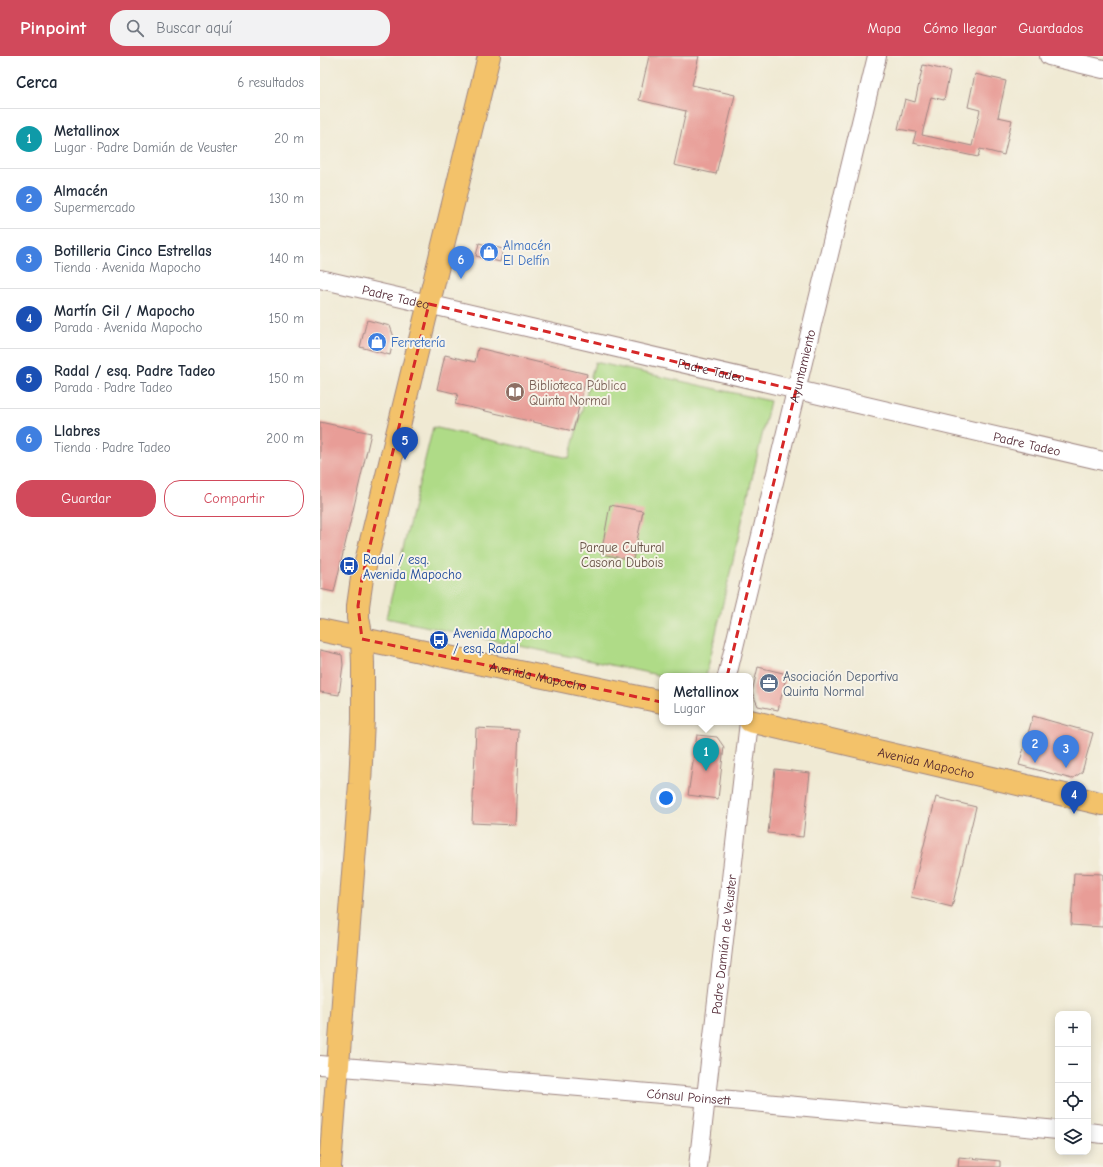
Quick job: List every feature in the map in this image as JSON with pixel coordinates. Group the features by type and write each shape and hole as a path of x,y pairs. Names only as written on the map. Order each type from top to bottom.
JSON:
{"main road":[{"path":"330,1167 329,1066 360,784 363,684 362,639 358,618 358,606 362,578 489,56"},
{"name":"Avenida Mapocho","path":"320,630 659,701"},
{"name":"Avenida Mapocho","path":"753,723 1102,800"}],"street":[{"name":"Ayuntamiento","path":"728,673 877,56"},
{"path":"1049,56 1103,69"},
{"name":"Padre Tadeo","path":"320,278 1103,461"},
{"name":"Padre Damián de Veuster","path":"698,1167 749,725"},
{"name":"Cónsul Poinsett","path":"329,1066 1055,1130"},
{"path":"1091,1132 1103,1134"}],"highlighted area":[{"path":"429,304 796,390 718,714 362,639 358,606 362,578"}],"green space":[{"name":"Parque Cultural Casona Dubois","path":"595,362 770,401 707,673 659,673 659,675 386,618 433,427 569,458"}],"building":[{"path":"649,56 699,56 692,85 735,95 716,174 674,165 686,111 639,100"},
{"path":"923,65 950,71 944,100 931,97 922,135 972,146 980,110 968,107 975,74 1006,81 998,117 1012,120 1004,155 980,149 978,157 913,143 916,132 898,129 905,99 915,102"},
{"name":"Almacén El Delfín","path":"479,243 503,249 500,262 476,256"},
{"name":"Ferretería","path":"367,320 390,326 394,337 390,355 360,347"},
{"name":"Biblioteca Pública Quinta Normal","path":"478,348 587,374 573,431 455,404 458,394 437,389 445,355 475,362"},
{"path":"320,422 371,433 334,592 320,589"},
{"path":"610,505 643,511 633,560 601,554"},
{"path":"320,650 342,655 343,665 339,695 320,692"},
{"name":"Asociación Deportiva Quinta Normal","path":"758,667 787,674 778,710 758,706 753,694"},
{"path":"1033,716 1093,733 1082,772 1072,779 1019,765"},
{"path":"476,728 519,730 515,825 472,823"},
{"path":"697,735 717,737 724,747 718,799 688,795"},
{"path":"775,769 810,773 803,837 768,833"},
{"path":"936,797 976,807 952,907 911,897"},
{"path":"1074,873 1103,874 1103,927 1071,925"},
{"path":"959,1157 1000,1161 1000,1167 958,1167"}],"place":[{"name":"Almacén El Delfín","path":"489,252"},
{"name":"Llabres","path":"461,279"},
{"name":"Ferretería","path":"377,342"},
{"name":"Biblioteca Pública Quinta Normal","path":"515,392"},
{"name":"Radal / esq. Padre Tadeo","path":"405,460"},
{"name":"Radal / esq. Avenida Mapocho","path":"349,566"},
{"name":"Avenida Mapocho / esq. Radal","path":"439,640"},
{"name":"Asociación Deportiva Quinta Normal","path":"769,683"},
{"name":"Almacén","path":"1035,763"},
{"name":"Botilleria Cinco Estrellas","path":"1066,768"},
{"name":"Metallinox","path":"706,771"},
{"name":"Martín Gil / Mapocho","path":"1074,814"}]}
